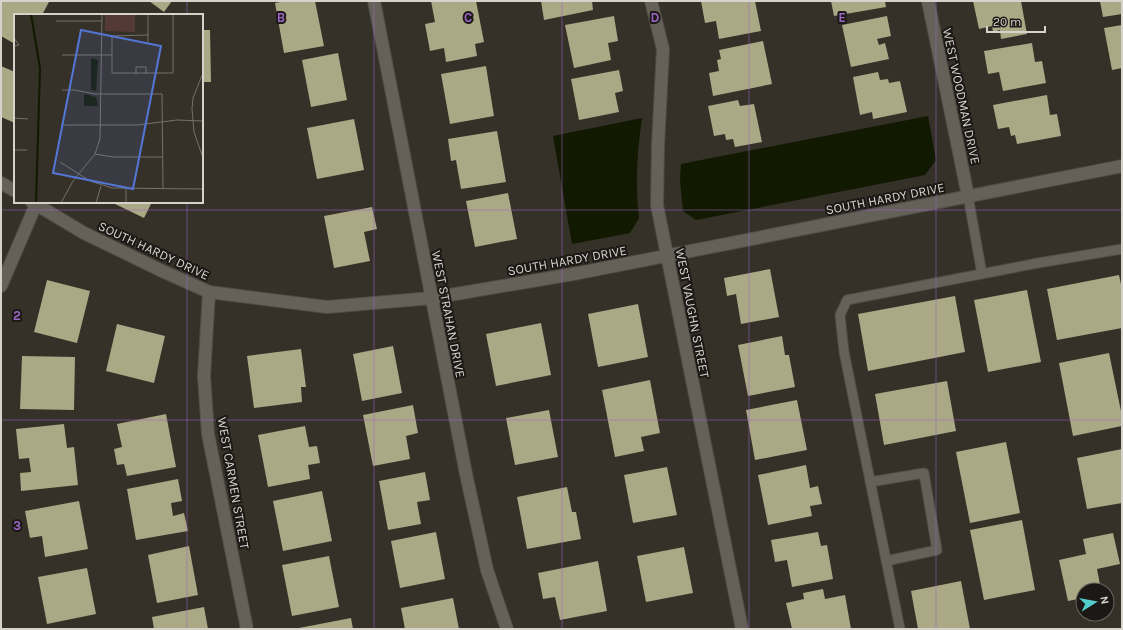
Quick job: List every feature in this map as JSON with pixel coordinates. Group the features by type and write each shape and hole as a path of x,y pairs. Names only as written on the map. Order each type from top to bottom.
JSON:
{"street":[{"name":"WEST STRAHAN DRIVE","path":"374,1 466,474 487,570 507,629"},
{"name":"WEST VAUGHN STREET","path":"651,1 663,49 658,145 657,205 742,629"},
{"name":"WEST WOODMAN DRIVE","path":"928,1 968,196"},
{"name":"SOUTH HARDY DRIVE","path":"35,203 84,233 209,292 328,307 432,298 579,273 1122,166"},
{"path":"1,183 14,190"},
{"path":"1,286 35,203"},
{"name":"WEST CARMEN STREET","path":"209,292 204,376 208,434 247,629"}],"lane":[{"path":"968,196 982,274"},
{"path":"900,629 844,352 840,315 847,300 1122,249"},
{"path":"870,482 924,473 937,550 886,561"}],"shaded area":[{"path":"928,116 936,160 925,175 696,220 683,211 680,180 681,164"},
{"path":"642,118 637,168 639,218 630,233 572,244 553,136"}],"building":[{"path":"1,1 49,2 43,14 14,14 14,43 1,36"},
{"path":"149,1 172,1 164,12"},
{"path":"286,1 315,1 324,46 284,53 275,3"},
{"path":"431,1 476,1 484,42 475,44 477,56 446,62 444,48 430,51 425,24 435,22"},
{"path":"541,1 592,1 593,10 544,20"},
{"path":"701,1 755,1 761,31 719,39 716,21 705,23"},
{"path":"831,1 885,1 886,7 834,16"},
{"path":"973,1 1021,1 1027,34 1001,39 1000,30 993,32 992,26 979,29"},
{"path":"1100,1 1122,1 1122,14 1103,17"},
{"path":"614,16 618,41 608,43 611,60 574,68 565,25"},
{"path":"887,16 891,36 877,39 879,45 885,43 889,59 851,67 842,25"},
{"path":"1122,25 1122,68 1112,70 1104,28"},
{"path":"203,30 210,30 211,82 203,82"},
{"path":"763,41 772,84 713,96 709,73 719,71 717,60 721,59 719,50"},
{"path":"1032,43 1035,62 1042,61 1046,83 1003,91 999,72 988,74 984,51"},
{"path":"338,53 347,100 311,107 302,60"},
{"path":"1,66 14,72 14,123 1,117"},
{"path":"486,66 494,116 450,124 441,74"},
{"path":"619,70 623,91 615,93 619,112 579,120 571,79"},
{"path":"878,72 880,80 888,79 889,83 900,81 907,112 873,119 872,112 860,115 853,77"},
{"path":"1047,95 1050,115 1057,114 1061,136 1017,144 1015,135 1011,136 1009,127 998,129 993,105"},
{"path":"738,100 740,106 754,104 762,142 735,147 733,139 726,140 725,134 714,136 708,106"},
{"path":"354,119 364,170 317,179 307,128"},
{"path":"497,131 506,182 461,189 456,160 451,161 448,139"},
{"path":"508,193 517,239 475,247 466,201"},
{"path":"113,203 152,203 144,218"},
{"path":"372,207 377,229 364,232 370,261 334,268 324,216"},
{"path":"770,269 779,317 741,324 736,294 727,296 724,278"},
{"path":"1119,275 1122,289 1122,328 1057,340 1047,289"},
{"path":"47,280 90,291 77,343 34,332"},
{"path":"1027,290 1041,362 988,372 974,300"},
{"path":"955,296 965,352 868,371 858,314"},
{"path":"638,304 648,357 598,367 588,314"},
{"path":"541,323 551,375 496,386 486,334"},
{"path":"117,324 165,336 154,383 106,371"},
{"path":"782,336 785,355 789,355 795,387 748,396 738,345"},
{"path":"393,346 402,393 362,401 353,354"},
{"path":"301,349 306,387 301,387 302,402 254,408 247,356"},
{"path":"1109,353 1122,416 1122,426 1073,436 1059,363"},
{"path":"22,356 75,357 74,410 20,409"},
{"path":"650,380 660,433 641,437 644,451 615,457 602,390"},
{"path":"947,381 956,431 884,445 875,394"},
{"path":"797,400 807,450 755,460 746,410"},
{"path":"413,405 418,433 406,436 410,459 373,466 363,415"},
{"path":"549,410 558,457 515,465 506,418"},
{"path":"166,414 176,467 127,476 124,464 117,465 114,449 122,447 117,424"},
{"path":"64,424 67,448 74,447 78,485 21,491 20,473 31,472 29,458 19,459 16,429"},
{"path":"305,426 309,447 317,446 320,463 308,465 310,479 268,487 258,435"},
{"path":"1006,442 1020,513 970,523 956,452"},
{"path":"1122,449 1122,503 1087,509 1077,458"},
{"path":"806,465 810,488 818,486 822,504 810,506 812,516 768,525 758,475"},
{"path":"667,467 677,515 633,523 624,475"},
{"path":"425,472 430,500 417,502 421,524 388,530 379,481"},
{"path":"178,479 182,501 171,503 173,516 184,513 188,531 136,540 127,489"},
{"path":"567,487 572,512 576,512 581,539 527,549 517,497"},
{"path":"322,491 332,541 283,551 273,501"},
{"path":"79,501 88,549 45,557 42,536 30,538 25,511"},
{"path":"1022,520 1035,590 984,600 970,530"},
{"path":"436,532 445,579 400,588 391,541"},
{"path":"818,532 821,546 827,545 833,579 792,587 787,560 775,562 771,540"},
{"path":"1113,533 1120,564 1097,569 1099,582 1075,582 1075,600 1068,601 1059,560 1086,554 1083,539"},
{"path":"189,546 198,595 157,603 148,555"},
{"path":"684,547 693,593 646,602 637,556"},
{"path":"329,556 339,607 292,616 282,565"},
{"path":"598,561 607,611 560,620 555,597 543,599 538,573"},
{"path":"87,568 96,614 47,624 38,577"},
{"path":"961,581 970,629 918,629 911,591"},
{"path":"823,589 825,599 845,595 851,629 792,629 786,603 804,599 803,593"},
{"path":"453,598 459,629 405,629 401,608"},
{"path":"204,607 208,629 154,629 152,617"},
{"path":"351,618 353,629 299,629 299,628"}]}
